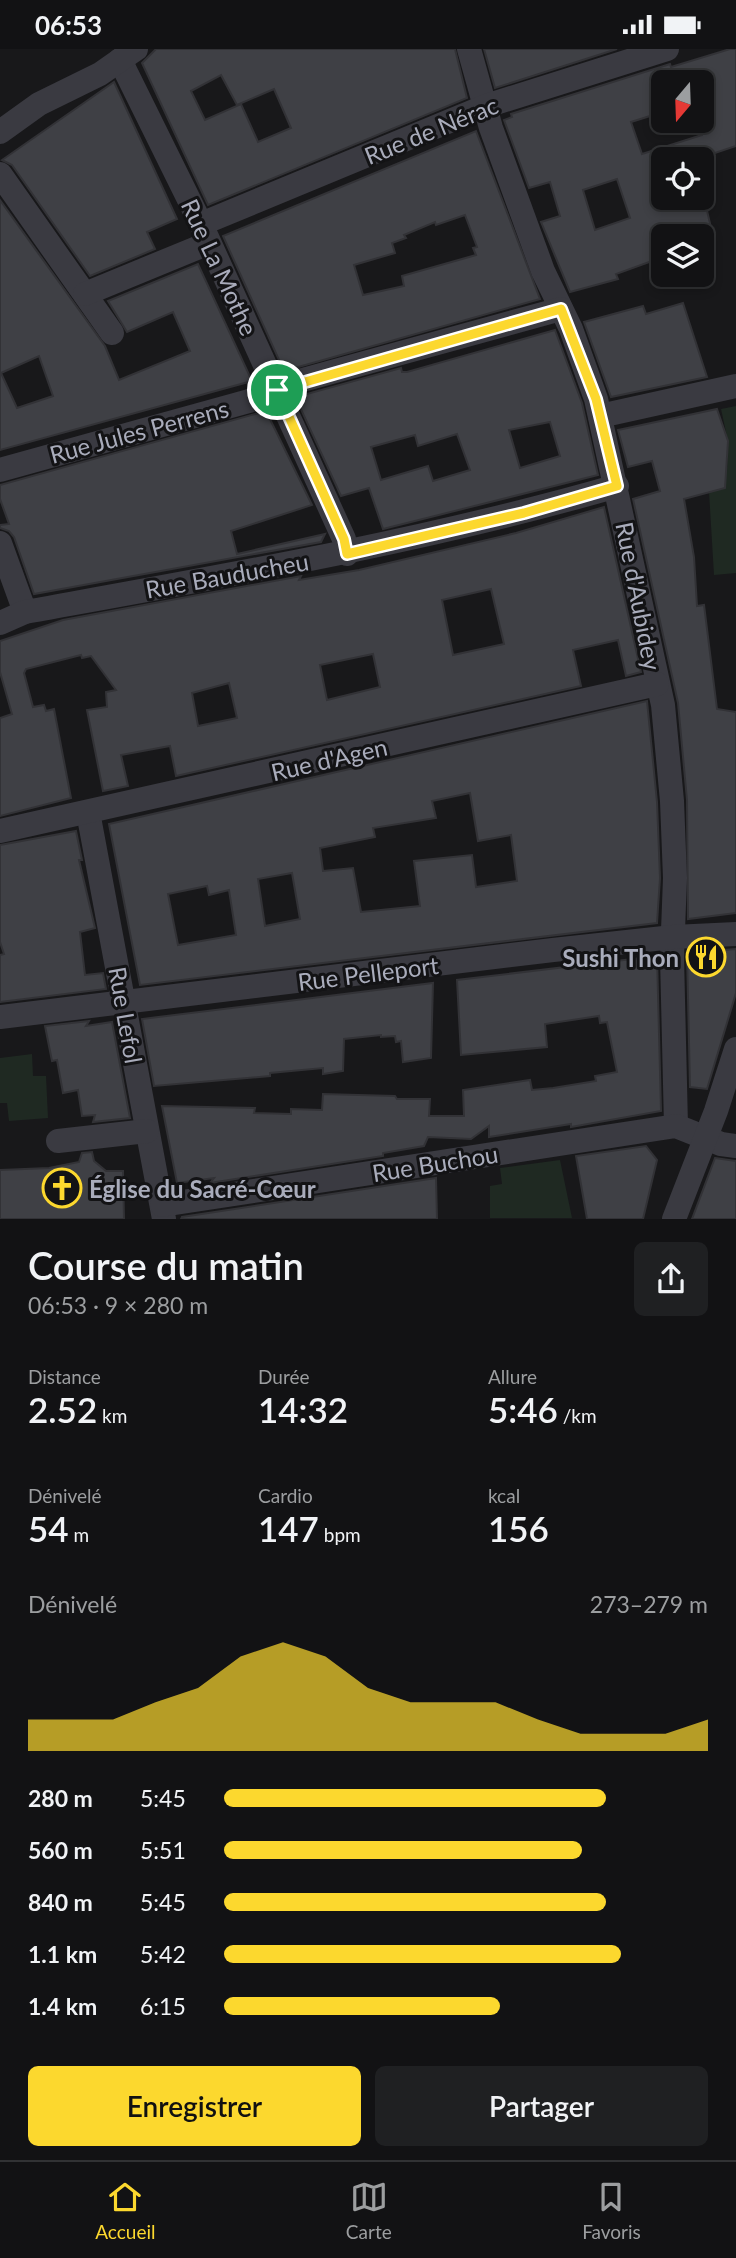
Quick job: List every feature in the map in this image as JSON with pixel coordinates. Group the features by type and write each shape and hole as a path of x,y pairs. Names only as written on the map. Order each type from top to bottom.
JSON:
{"street":[{"name":"Rue d'Aubidey","path":"469,49 491,128 600,416 663,705 672,801 676,1126"},
{"name":"Rue de Nérac","path":"86,294 205,234 486,106 667,49"},
{"path":"0,132 38,104 100,74 128,55"},
{"name":"Rue La Mothe","path":"128,55 205,234 344,539 347,554"},
{"path":"0,174 113,333"},
{"name":"Rue Jules Perrens","path":"0,470 249,401 277,390 561,309"},
{"path":"600,416 736,386"},
{"name":"Rue Bauducheu","path":"0,623 25,612 347,554 524,513 617,486"},
{"path":"0,543 25,612"},
{"name":"Rue d'Agen","path":"0,831 657,684"},
{"name":"Rue Lefol","path":"88,812 163,1212"},
{"name":"Rue Pelleport","path":"0,1017 673,937 736,934"},
{"path":"674,1219 736,1049"},
{"path":"676,1126 705,1138 736,1146"},
{"name":"Rue Buchou","path":"163,1212 676,1126"},
{"path":"58,1141 147,1131"}],"shaded area":[{"path":"736,406 736,573 714,575 708,475 727,471 728,441 721,409"},
{"path":"32,1054 33,1076 46,1076 48,1118 9,1121 7,1103 0,1103 0,1058"},
{"path":"560,1160 572,1218 490,1218 490,1186 502,1184 500,1168"}],"building":[{"path":"156,49 455,49 467,98 208,205 142,63","holes":["221,75 237,105 274,89 291,128 258,142 241,104 205,120 191,91"]},
{"path":"484,49 617,49 495,88"},
{"path":"736,49 736,146 714,153 714,147 664,147 702,133 714,133 714,70 651,70 651,116 631,122 642,154 651,151 651,210 707,210 710,224 651,224 651,261 616,274 618,279 570,292 541,222 560,216 550,182 529,188 504,120 512,117 511,114 670,64 671,67","holes":["617,179 630,218 595,230 583,190"]},
{"path":"114,82 177,219 147,232 155,249 90,276 12,165 2,160"},
{"path":"476,131 540,299 284,371 223,236","holes":["465,215 477,247 473,248 476,255 402,276 404,286 363,295 354,265 395,253 392,243 406,238 404,235 435,222 436,225"]},
{"path":"0,200 105,346 119,380 190,351 173,312 127,332 108,301 198,264 252,381 0,450","holes":["39,356 53,396 17,408 1,373"]},
{"path":"683,303 707,377 611,397 584,322 643,306 646,314"},
{"path":"555,330 582,403 598,475 383,529 369,488 341,496 299,405 303,395 401,368 402,372","holes":["550,422 560,456 520,468 509,430","457,434 470,470 433,481 428,466 381,480 371,447 415,435 418,446"]},
{"path":"717,409 728,441 725,488 684,499 694,557 697,606 704,605 717,709 736,712 736,913 688,919 687,800 678,703 633,499 660,491 652,461 628,467 618,430"},
{"path":"266,411 312,505 231,531 237,554 325,534 321,542 34,594 14,537 9,531 0,528 0,525 9,524 0,499 0,485"},
{"path":"604,507 641,672 626,676 618,640 573,650 581,686 176,776 170,746 121,755 128,786 103,791 87,710 107,707 106,692 116,690 91,656 82,658 81,655 26,669 24,673 33,707 44,705 46,711 54,709 71,798 0,816 0,718 12,714 0,672 0,641 63,620 301,576 299,580 359,570 516,533","holes":["491,589 504,644 453,655 442,600","373,654 380,687 327,700 320,665","229,683 237,718 198,726 192,693"]},
{"path":"647,701 657,802 660,878 657,923 140,985 109,824","holes":["470,793 478,841 511,835 517,881 476,887 472,855 414,861 420,906 361,912 353,868 323,871 320,848 375,837 373,828 436,818 432,801","292,873 300,919 265,926 258,879","207,886 209,895 229,890 236,935 178,945 168,894"]},
{"path":"76,831 82,860 79,860 95,928 80,932 85,975 103,973 106,989 0,1002 0,955 4,954 0,942 0,845"},
{"path":"736,949 736,993 707,1089 690,1087 687,953"},
{"path":"657,956 661,1111 571,1127 571,1124 489,1137 489,1126 471,1139 428,1137 424,1146 383,1153 383,1156 210,1183 214,1178 177,1183 162,1106 255,1108 254,1113 291,1114 291,1109 322,1110 323,1094 395,1096 397,1099 430,1099 429,1116 464,1116 463,1090 530,1080 532,1090 553,1088 596,1081 595,1076 617,1072 607,1022 600,1023 599,1016 545,1024 547,1047 461,1055 457,980"},
{"path":"433,983 431,1058 403,1062 401,1041 396,1042 395,1036 381,1035 344,1039 343,1071 323,1074 323,1068 270,1073 270,1076 154,1086 142,1019"},
{"path":"89,1021 86,1026 112,1022 130,1118 93,1122 95,1115 82,1116 78,1090 63,1093 57,1060 52,1061 45,1026"},
{"path":"646,1146 657,1160 643,1219 587,1219 576,1156"},
{"name":"Église du Sacré-Cœur","path":"92,1152 94,1161 106,1171 123,1171 124,1219 0,1219 0,1170 49,1168 79,1162 82,1153"},
{"path":"715,1158 736,1161 736,1219 692,1219"},
{"path":"436,1178 437,1219 181,1219 182,1217"}],"place":[{"name":"Sushi Thon","path":"706,957"},
{"name":"Église du Sacré-Cœur","path":"62,1188"}],"route":[{"path":"561,309 596,399 617,486 524,513 347,554 344,539 277,390 299,381 561,309"}]}
